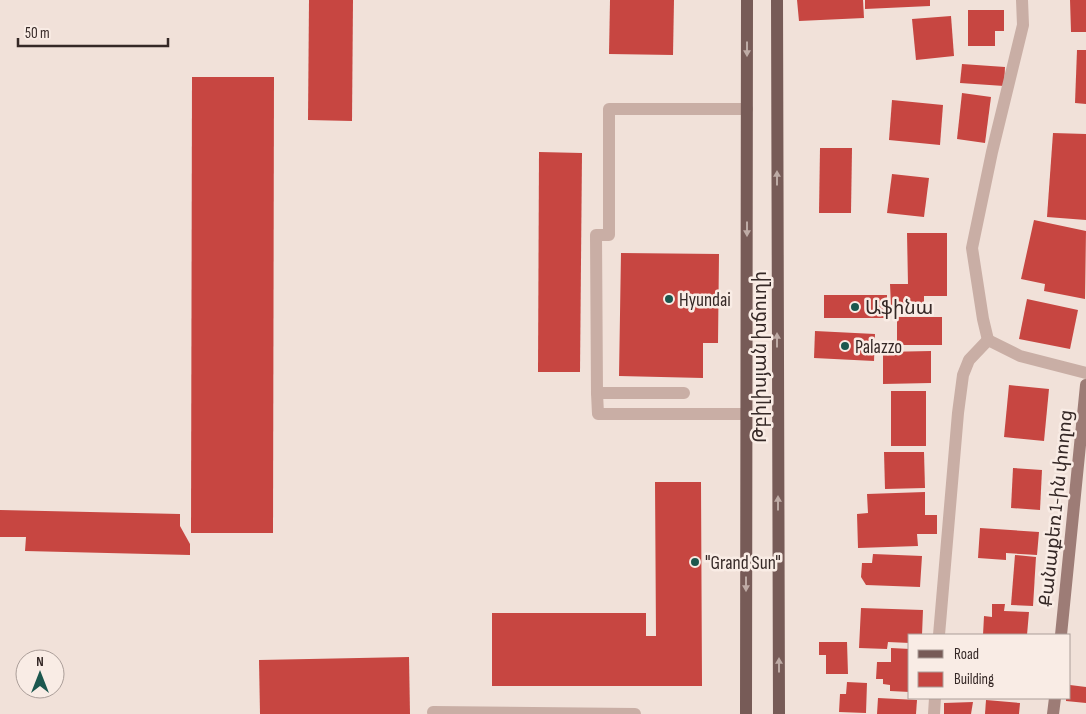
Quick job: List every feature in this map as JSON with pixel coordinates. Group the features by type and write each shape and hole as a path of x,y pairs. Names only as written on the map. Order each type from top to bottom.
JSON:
{"main road":[{"name":"Թբիլիսյան խճուղի","path":"746,714 747,0"},
{"name":"Թբիլիսյան խճուղի","path":"777,0 779,714"},
{"name":"Քանաքեռ 1-ին փողոց","path":"1061,634 1086,385"},
{"path":"1053,714 1055,699"}],"street":[{"path":"988,340 972,248 992,152 1023,25 1022,0"},
{"path":"746,414 598,414 596,235 609,235 609,109 747,109"},
{"path":"988,340 1020,356 1086,372"},
{"path":"939,634 963,375 969,360 988,340"},
{"path":"597,393 684,393"},
{"path":"934,714 935,699"},
{"path":"433,712 635,714"}],"building":[{"path":"309,0 353,0 352,121 308,120"},
{"path":"610,0 674,0 673,55 609,54"},
{"path":"797,0 863,0 864,18 799,21"},
{"path":"865,0 930,0 930,6 865,9"},
{"path":"1070,0 1086,0 1086,32 1071,32"},
{"path":"968,10 1004,10 1004,31 995,31 995,46 968,46"},
{"path":"951,16 954,56 916,60 912,19"},
{"path":"1077,50 1086,50 1086,104 1075,103"},
{"path":"962,64 1005,67 1004,86 960,83"},
{"path":"192,77 274,77 273,533 191,533"},
{"path":"962,93 991,97 985,143 957,139"},
{"path":"892,100 943,105 940,145 889,140"},
{"path":"1053,133 1086,134 1086,220 1047,217"},
{"path":"820,148 852,148 851,213 819,213"},
{"path":"539,152 582,153 580,372 538,372"},
{"path":"892,174 929,178 924,217 887,213"},
{"path":"1034,220 1086,231 1085,299 1044,291 1045,284 1021,279"},
{"path":"907,233 947,233 947,296 924,296 924,305 891,306 890,284 908,284"},
{"name":"Hyundai","path":"621,253 719,254 718,343 703,343 703,378 619,376"},
{"name":"Աֆինա","path":"824,295 887,295 887,318 824,318"},
{"path":"1027,299 1078,310 1070,349 1019,339"},
{"path":"897,317 942,317 942,345 897,345"},
{"name":"Palazzo","path":"815,331 875,334 874,361 814,358"},
{"path":"931,351 931,383 883,384 883,352"},
{"path":"1009,385 1049,389 1044,441 1004,437"},
{"path":"891,391 926,391 926,446 891,446"},
{"path":"884,452 924,452 925,488 885,489"},
{"path":"1013,468 1042,470 1040,510 1011,508"},
{"path":"655,482 701,482 702,686 492,686 492,613 646,613 646,636 656,636"},
{"path":"925,492 925,515 937,515 937,534 917,534 918,546 858,548 857,514 868,513 867,494"},
{"path":"0,510 180,514 180,526 190,544 190,555 25,551 26,537 0,537"},
{"path":"980,528 1039,532 1037,555 1006,553 1006,560 978,558"},
{"path":"873,554 922,556 920,587 866,585 861,577 862,563 872,563"},
{"path":"1015,555 1036,557 1033,606 1011,605"},
{"path":"992,604 1005,604 1004,611 1029,612 1027,634 983,634 984,616 992,617"},
{"path":"861,608 923,610 922,634 908,634 908,643 888,642 887,649 859,648"},
{"path":"819,642 847,642 848,674 826,674 826,655 819,655"},
{"path":"891,648 908,649 908,692 890,691 890,685 883,684 883,679 876,679 877,662 891,662"},
{"path":"409,657 410,714 260,714 259,660"},
{"path":"847,682 867,683 866,713 839,712 840,694 846,694"},
{"path":"1071,685 1086,687 1086,703 1066,701 1066,699 1071,699"},
{"path":"878,698 917,700 916,714 877,714"},
{"path":"986,700 1020,703 1019,714 985,714"},
{"path":"973,702 971,714 944,714 944,703"}],"place":[{"name":"Hyundai","path":"669,299"},
{"name":"Աֆինա","path":"855,307"},
{"name":"Palazzo","path":"845,346"},
{"name":"\"Grand Sun\"","path":"695,562"}]}
